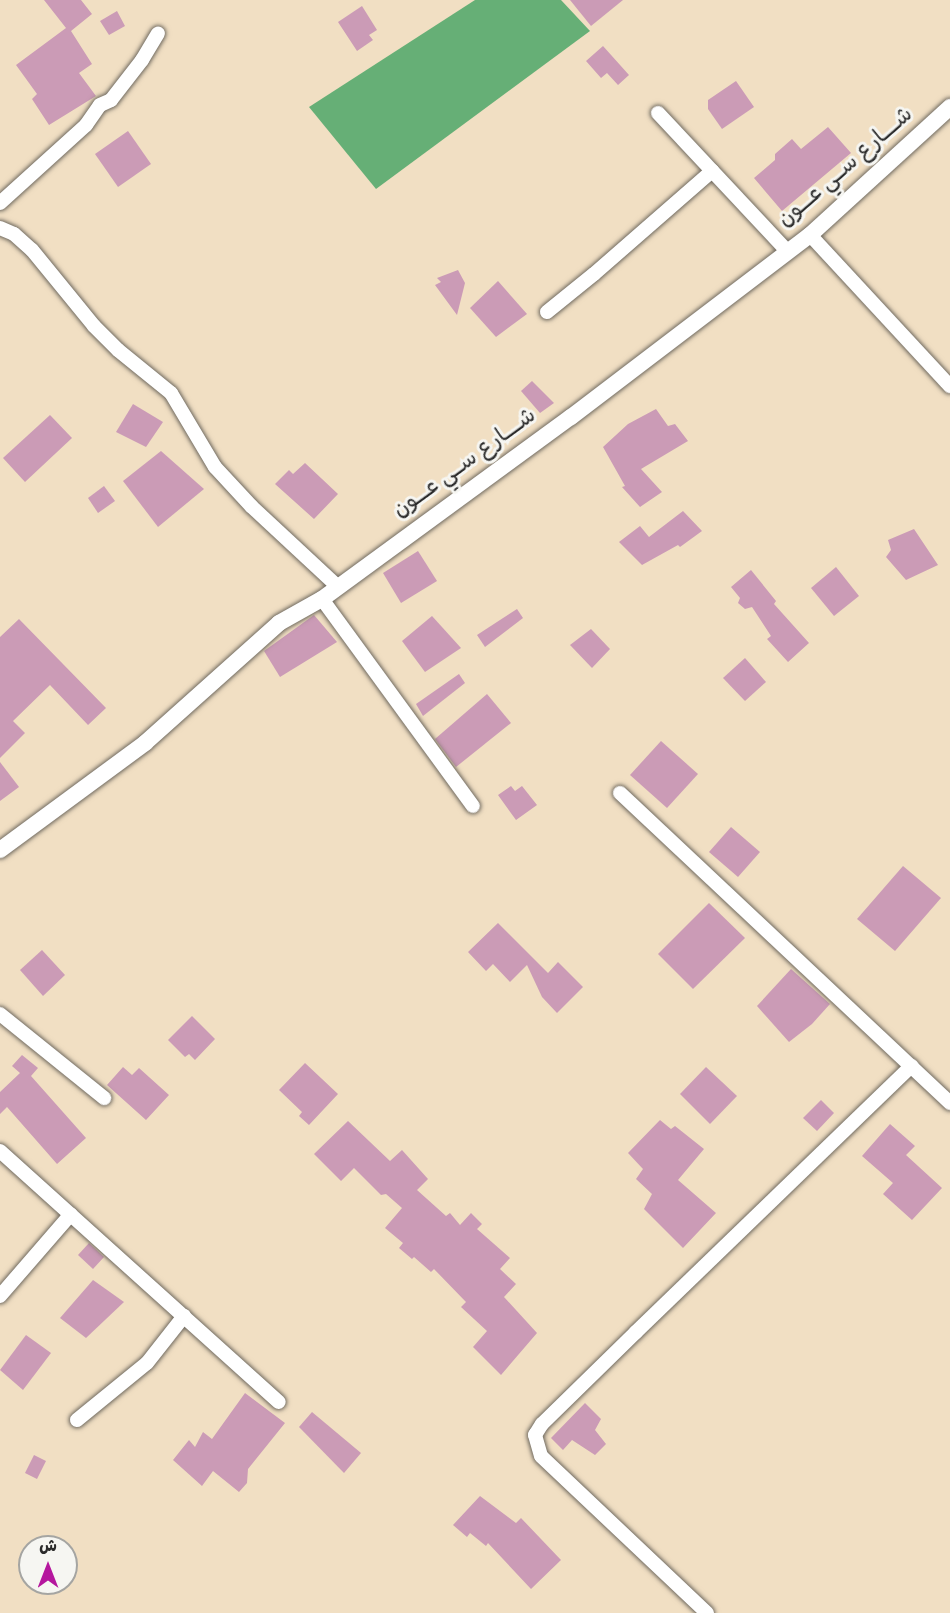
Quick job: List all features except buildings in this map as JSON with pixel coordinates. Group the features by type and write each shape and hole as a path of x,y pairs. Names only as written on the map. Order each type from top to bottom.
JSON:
{"street":[{"path":"0,203 86,125 100,105 111,99 142,60 158,33"},
{"name":"شــــارع ســي عـــون","path":"0,850 145,742 279,623 322,599 336,586 571,417 810,235 950,107"},
{"path":"658,113 787,251"},
{"path":"547,312 712,171"},
{"path":"0,228 14,234 32,250 94,326 118,350 171,393 215,466 252,507 336,586"},
{"path":"810,235 950,386"},
{"path":"322,599 473,806"},
{"path":"620,794 950,1103"},
{"path":"0,1014 104,1098"},
{"path":"707,1613 541,1456 536,1435 542,1424 620,1347 910,1066"},
{"path":"0,1150 279,1402"},
{"path":"0,1296 71,1214"},
{"path":"77,1420 147,1364 184,1316"}],"green space":[{"path":"475,0 561,0 590,31 376,189 309,107"}]}
